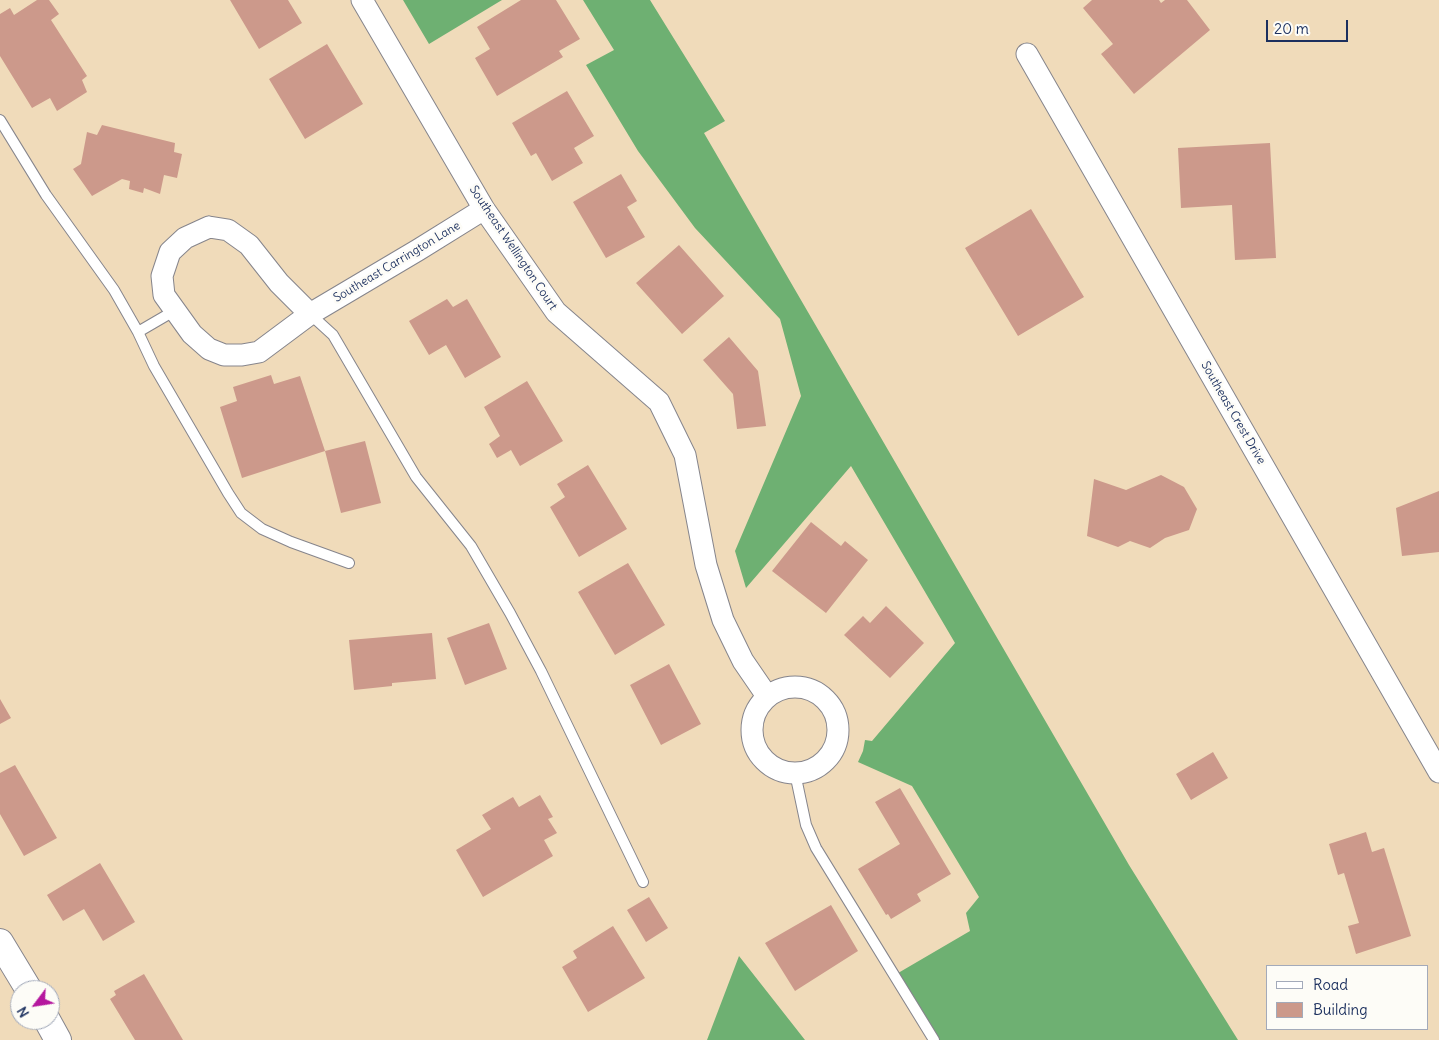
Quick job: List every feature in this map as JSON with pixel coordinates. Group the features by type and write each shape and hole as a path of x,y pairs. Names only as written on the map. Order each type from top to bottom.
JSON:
{"street":[{"name":"Southeast Wellington Court","path":"362,0 484,209 556,312 659,402 685,455 706,565 723,620 743,661 768,696"},
{"name":"Southeast Crest Drive","path":"1027,54 1439,772"},
{"name":"Southeast Carrington Lane","path":"310,314 279,283 249,245 228,230 209,227 185,238 170,252 162,276 164,295 174,311 192,334 209,349 224,355 242,355 259,352 310,314 484,209"},
{"path":"798,686 822,696 834,711 838,726 837,740 831,753 820,765 808,771 795,773 775,768 763,759 754,745 751,726 756,710 768,696 782,688 798,686"},
{"path":"0,942 23,980"}],"lane":[{"path":"0,120 46,195 114,290 138,332 154,366 241,513 262,529 291,542 349,563"},
{"path":"138,332 174,311"},
{"path":"310,314 334,334 416,477 471,546 541,671 643,882"},
{"path":"795,773 806,825 816,848 934,1040"}],"green space":[{"path":"403,0 502,0 429,44"},
{"path":"583,0 650,0 725,121 704,133 1129,865 1238,1040 936,1040 893,976 970,931 966,913 979,897 912,786 858,762 865,740 872,741 955,643 851,466 746,588 735,551 801,396 780,319 695,228 638,151 586,65 614,50"},
{"path":"739,956 805,1040 707,1040"}],"building":[{"path":"37,0 49,0 59,14 51,20 87,76 82,80 87,92 57,111 50,98 32,108 0,56 0,14 10,8 14,15"},
{"path":"230,0 288,0 302,23 259,49"},
{"path":"521,0 556,0 580,39 559,51 563,57 497,96 475,58 490,49 477,27"},
{"path":"1092,0 1159,0 1161,3 1165,0 1187,0 1210,30 1134,94 1101,54 1113,44 1083,8"},
{"path":"327,44 363,104 305,139 269,79"},
{"path":"567,91 594,136 574,148 583,163 552,181 536,153 531,156 512,123"},
{"path":"102,125 175,143 174,152 182,154 177,178 164,175 160,194 144,188 143,193 129,189 130,181 122,179 92,196 73,169 81,164 87,132 97,135"},
{"path":"1270,143 1276,258 1235,260 1232,205 1181,208 1178,148"},
{"path":"621,174 637,201 627,207 645,237 606,258 573,202"},
{"path":"1031,209 1084,297 1018,336 965,248"},
{"path":"679,245 724,296 682,334 636,283"},
{"path":"447,299 453,307 467,299 501,357 465,378 446,345 429,355 409,321"},
{"path":"729,337 758,371 766,426 737,429 733,394 703,360"},
{"path":"271,375 274,384 300,376 325,451 242,478 220,407 237,401 233,387"},
{"path":"527,381 563,441 520,466 511,450 497,458 489,444 500,436 484,407"},
{"path":"365,441 381,503 341,513 325,451"},
{"path":"588,465 627,529 579,557 550,507 565,497 557,484"},
{"path":"1161,475 1184,487 1197,509 1189,530 1165,538 1150,548 1130,541 1118,547 1087,536 1094,479 1126,490"},
{"path":"1439,491 1439,552 1402,556 1396,508"},
{"path":"811,522 841,546 845,541 868,560 826,613 772,571"},
{"path":"628,563 665,625 615,655 578,592"},
{"path":"886,606 924,643 890,678 844,635 863,616 870,623"},
{"path":"489,623 507,669 465,685 447,638"},
{"path":"432,633 436,679 392,683 392,686 354,690 349,640"},
{"path":"669,664 701,724 661,745 630,685"},
{"path":"0,699 11,718 0,724"},
{"path":"1213,752 1228,778 1191,800 1176,774"},
{"path":"15,765 57,838 24,856 0,814 0,773"},
{"path":"900,788 951,874 917,894 921,901 891,919 888,914 886,915 858,869 900,844 875,802"},
{"path":"540,795 553,817 548,819 557,833 544,840 553,856 483,897 456,850 491,829 482,815 513,797 519,807"},
{"path":"1366,832 1372,852 1384,848 1411,936 1356,954 1348,926 1359,923 1344,873 1338,875 1329,844"},
{"path":"100,863 135,922 103,941 84,909 63,921 47,895"},
{"path":"649,897 668,928 646,942 627,910"},
{"path":"831,905 858,951 795,991 765,943"},
{"path":"613,926 645,978 588,1012 562,967 577,958 573,951"},
{"path":"144,974 183,1040 135,1040 110,999 116,995 114,991"}]}
